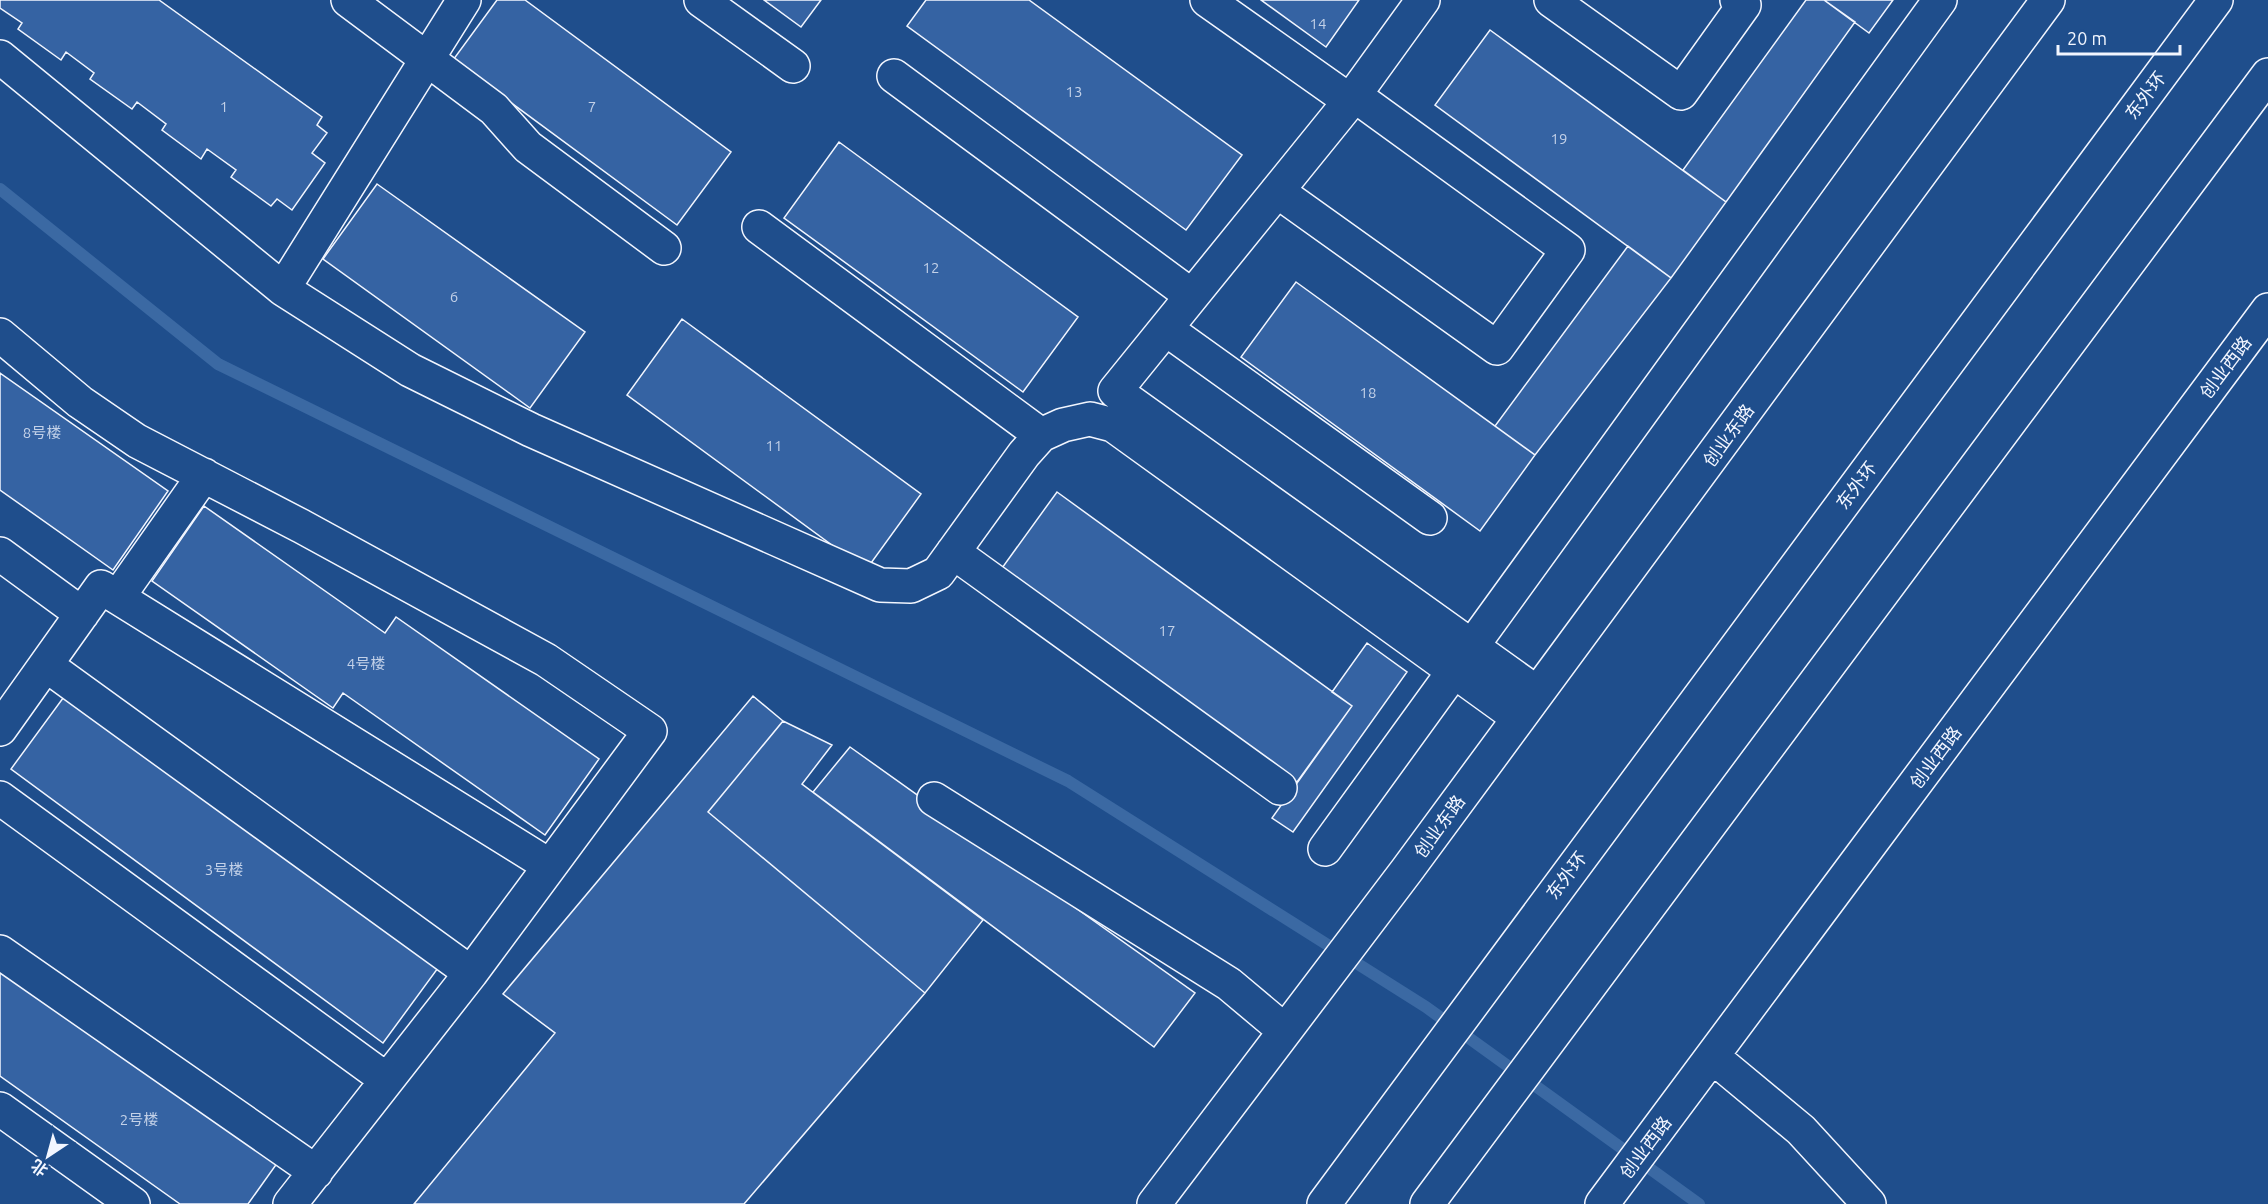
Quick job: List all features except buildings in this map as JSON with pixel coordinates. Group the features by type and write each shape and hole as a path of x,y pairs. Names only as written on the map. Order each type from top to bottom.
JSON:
{"main road":[{"path":"348,0 494,109 528,147 664,248"},
{"path":"283,289 464,0"},
{"path":"701,0 793,66"},
{"path":"1207,0 1352,98 1568,250 1497,348 1277,191"},
{"path":"1090,419 1166,329 1352,98 1423,0"},
{"path":"1551,0 1681,93 1744,5 1737,0"},
{"path":"1325,849 1940,0"},
{"name":"创业东路","path":"1287,1028 1407,870 2048,0"},
{"name":"东外环","path":"1324,1204 2208,10"},
{"path":"0,57 283,289 410,370 521,425 880,585 911,586 938,573 1024,454 1041,435 1063,425 1090,419 1113,425 1528,705"},
{"path":"1427,1204 2268,75"},
{"path":"894,76 1192,296"},
{"path":"759,227 1041,435"},
{"name":"创业西路","path":"1602,1204 2268,310"},
{"path":"1166,329 1430,518"},
{"path":"0,335 90,408 137,441 546,660 650,731 471,973 291,1204"},
{"path":"1115,391 1463,659"},
{"path":"118,597 204,475"},
{"path":"953,552 1280,788"},
{"path":"0,554 82,614"},
{"path":"0,729 101,587 550,866"},
{"path":"45,665 471,973"},
{"path":"0,798 387,1080"},
{"path":"934,799 1229,984 1287,1028 1154,1204"},
{"path":"0,952 316,1172"},
{"path":"1713,1057 1801,1130 1869,1204"},
{"path":"0,1109 133,1204"}],"waterway":[{"path":"0,189 218,364 1068,781 1426,1007 1699,1204"}]}
